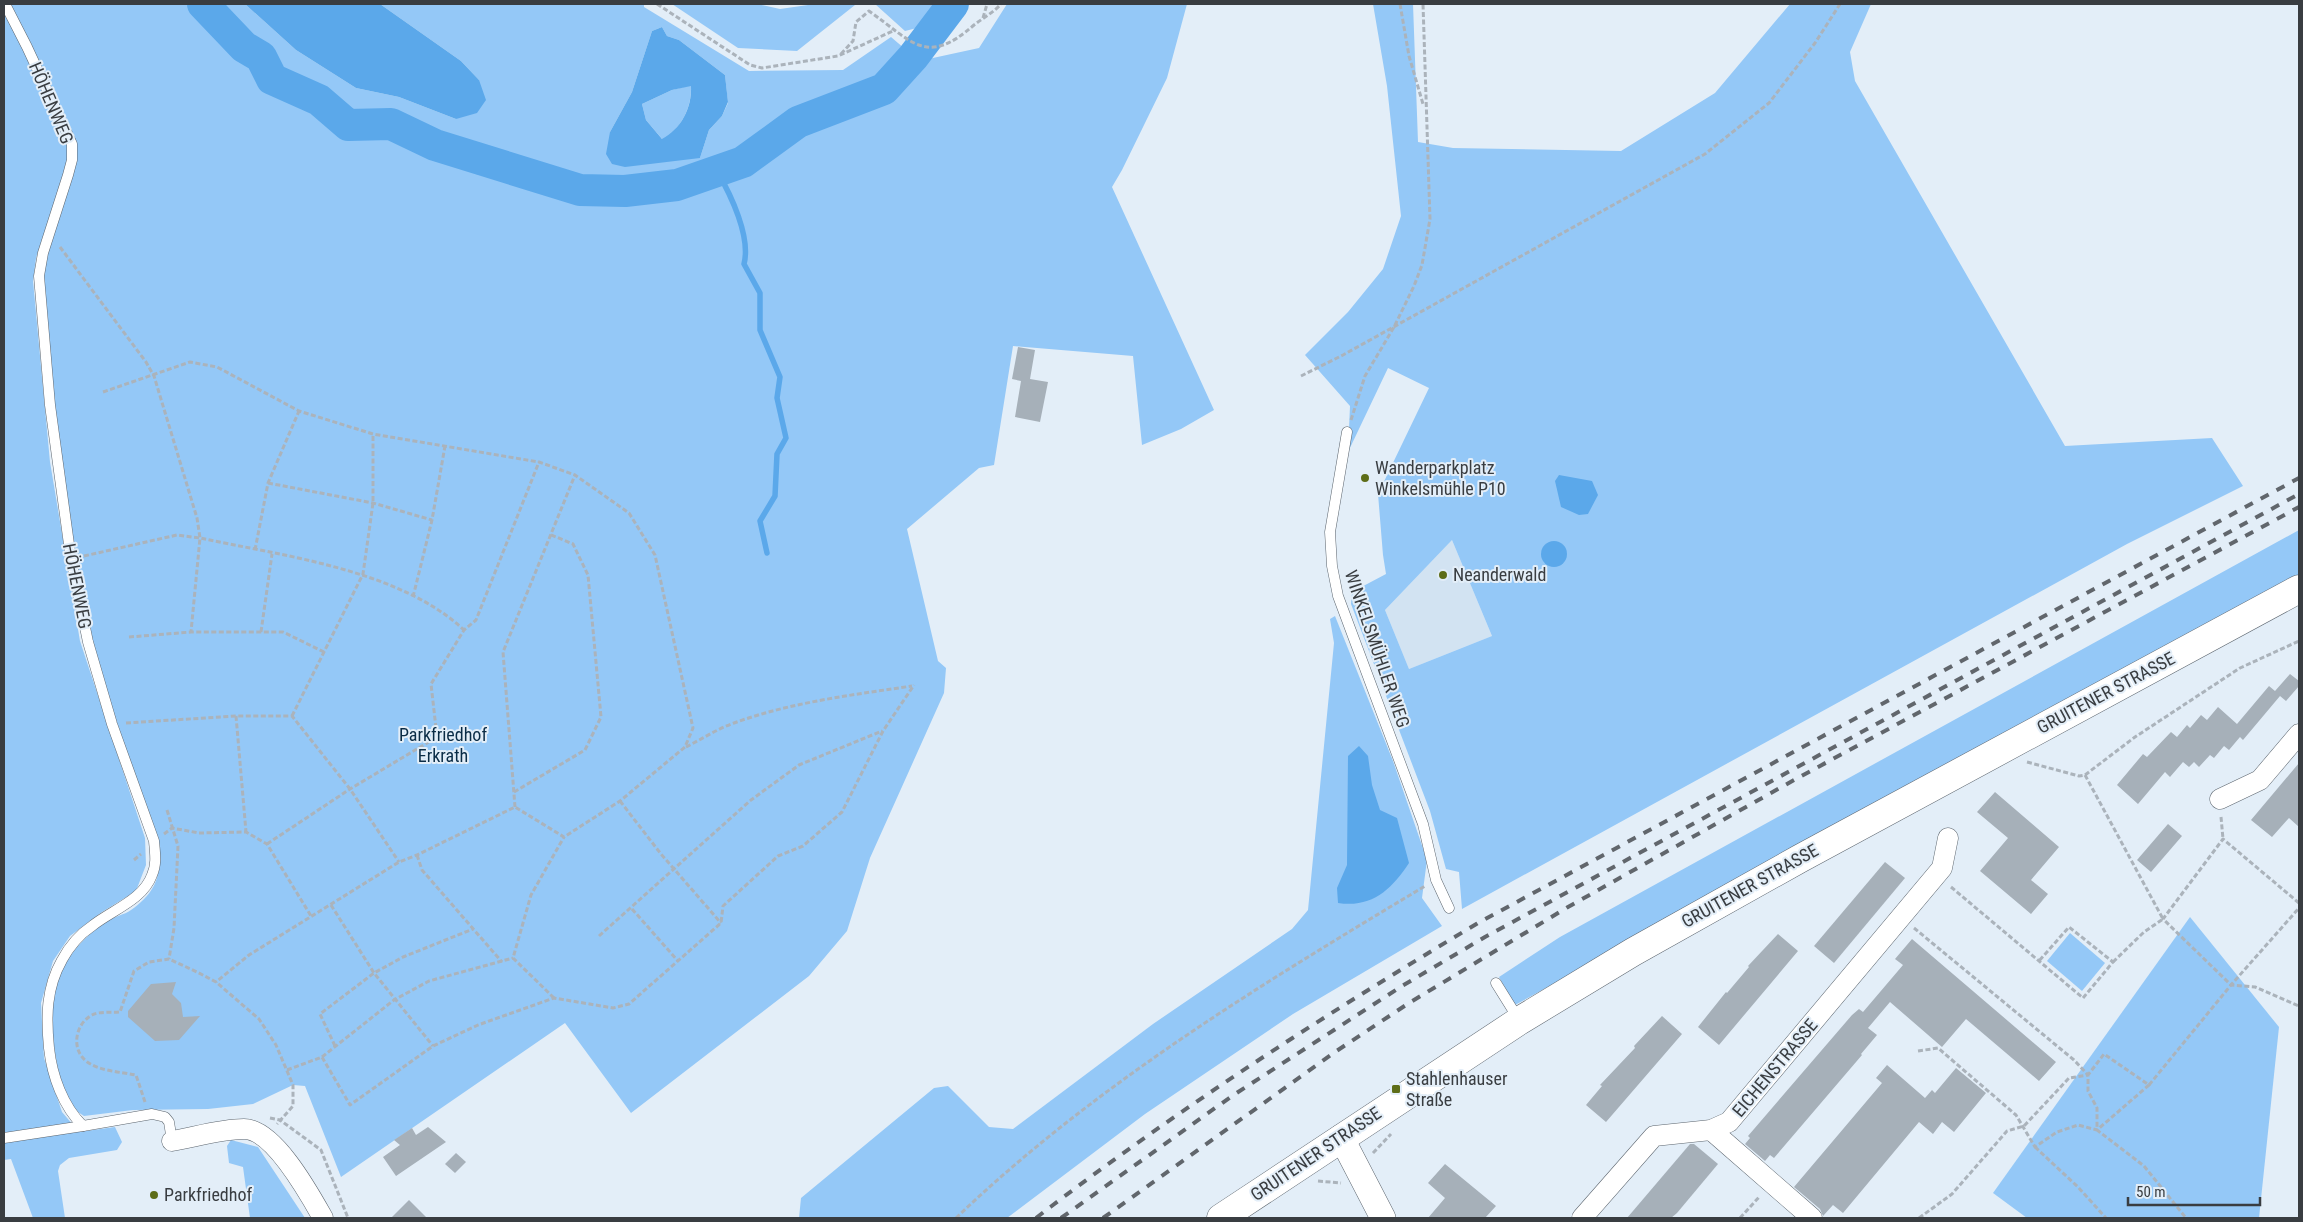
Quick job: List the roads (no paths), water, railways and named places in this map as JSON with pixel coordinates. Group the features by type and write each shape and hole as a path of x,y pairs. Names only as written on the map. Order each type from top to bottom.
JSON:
{"main road":[{"name":"GRUITENER STRASSE","path":"1221,1218 1519,1021 1633,952 1723,901 2299,588"}],"street":[{"path":"2220,799 2260,780 2299,734"},
{"name":"EICHENSTRASSE","path":"1582,1218 1654,1136 1711,1130 1729,1122 1937,875 1942,868 1948,838"},
{"path":"172,1140 244,1129 256,1132 289,1165 309,1193 323,1218"},
{"path":"1711,1130 1812,1218"},
{"path":"1341,1137 1383,1218"}],"lane":[{"name":"HÖHENWEG","path":"5,4 28,47 72,144 72,160 49,232 39,276 50,405 71,559 88,642 112,724 154,842 155,865 148,881 137,896 92,926 80,937 62,960 52,983 46,1006 50,1055 55,1077 69,1110 83,1126"},
{"name":"WINKELSMÜHLER WEG","path":"1347,432 1330,532 1332,566 1338,596 1423,824 1436,880 1449,908"},
{"path":"1496,983 1519,1021"},
{"path":"4,1138 148,1115 160,1115 167,1119 172,1140"}],"waterway":[{"path":"203,4 244,47 261,57 272,79 319,100 348,125 391,124 435,145 580,190 625,191 677,185 743,162 798,122 884,89 913,57 953,4"},
{"path":"717,171 734,204 742,229 745,241 744,264 760,293 760,330 780,377 777,398 786,438 777,454 775,496 760,521 767,553"}],"railway":[{"path":"1036,1218 1143,1139 1252,1064 1364,992 1478,923 2299,478"},
{"path":"1061,1218 1232,1096 1402,986 1485,937 2299,494"},
{"path":"1103,1218 1335,1052 1409,1003 1568,907 1794,780 2299,507"}],"place":[{"name":"Wanderparkplatz Winkelsmühle P10","path":"1365,478"},
{"name":"Neanderwald","path":"1443,575"},
{"name":"Stahlenhauser Straße","path":"1396,1089"},
{"name":"Parkfriedhof","path":"154,1195"}],"park label":[{"name":"Parkfriedhof Erkrath","path":"443,745"}]}
